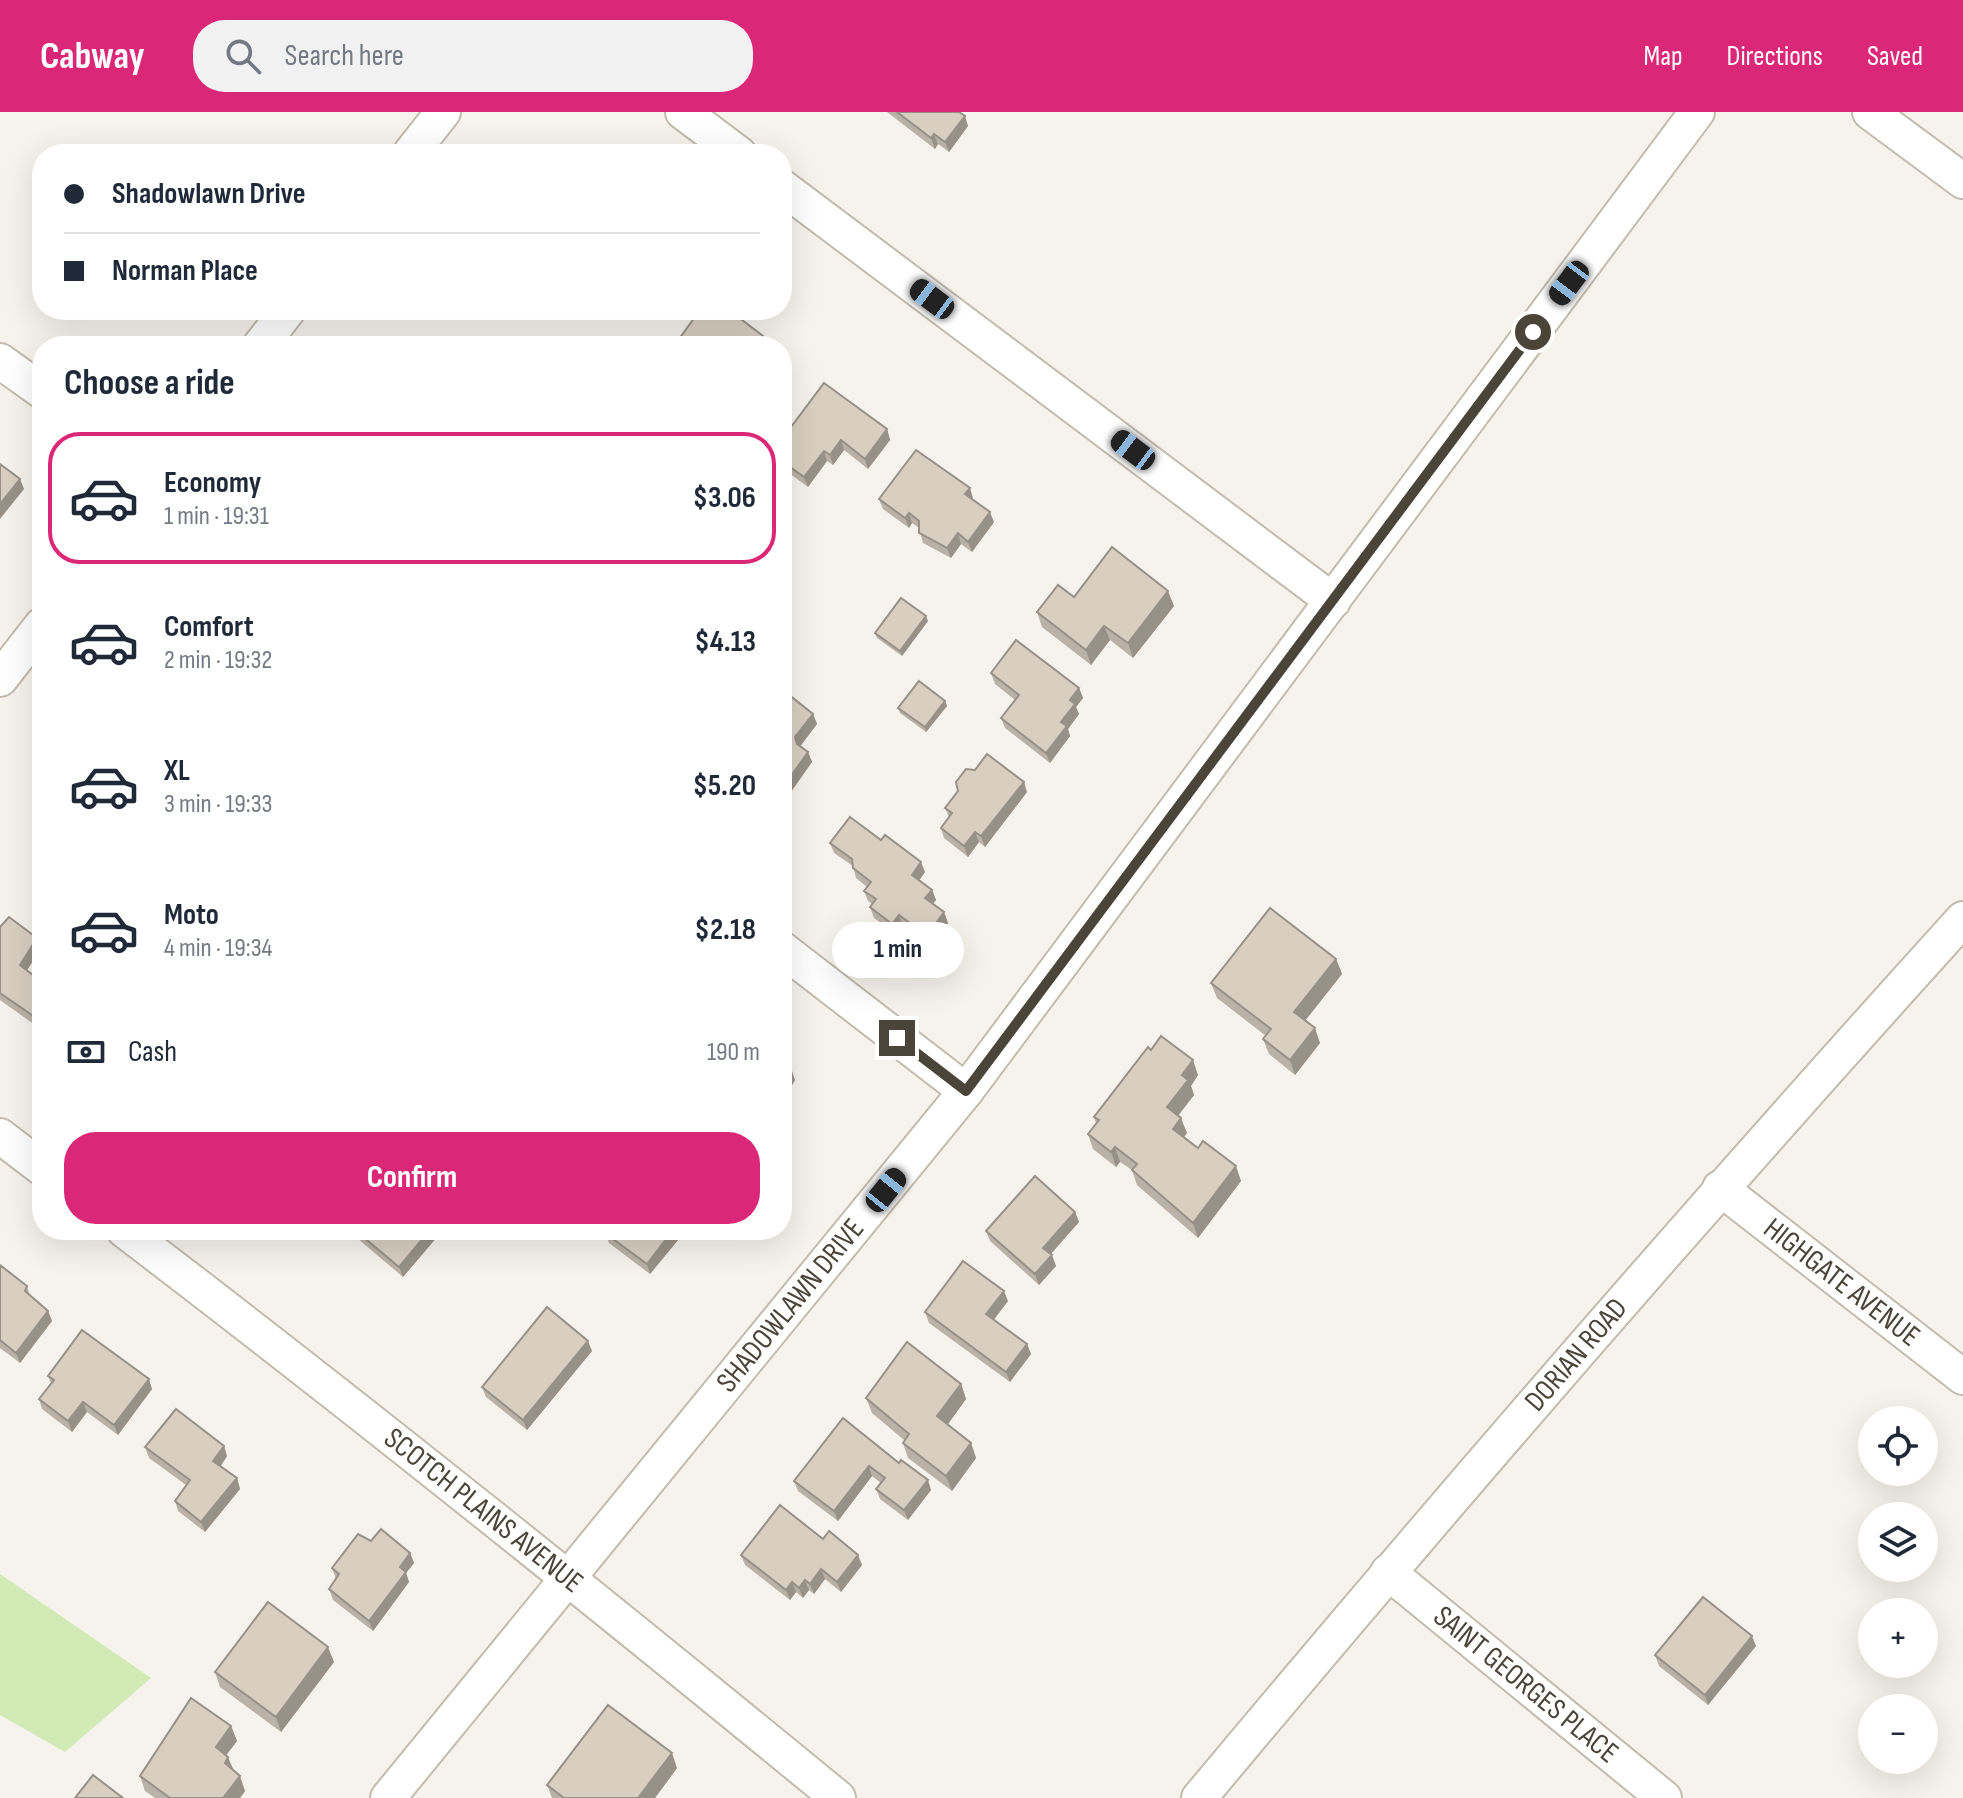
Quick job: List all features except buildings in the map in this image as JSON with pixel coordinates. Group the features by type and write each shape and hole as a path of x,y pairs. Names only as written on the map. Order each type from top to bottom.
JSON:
{"street":[{"path":"418,144 443,112"},
{"path":"683,112 726,144"},
{"name":"SHADOWLAWN DRIVE","path":"388,1798 567,1575 966,1091 1697,112"},
{"path":"1870,112 1963,181"},
{"path":"792,195 1333,601"},
{"path":"268,336 280,320"},
{"path":"0,361 32,384"},
{"path":"0,679 32,638"},
{"name":"DORIAN ROAD","path":"1199,1798 1388,1572 1720,1188 1963,919"},
{"path":"792,957 966,1091"},
{"path":"0,1136 32,1160"},
{"name":"HIGHGATE AVENUE","path":"1720,1188 1963,1377"},
{"name":"SCOTCH PLAINS AVENUE","path":"137,1240 297,1361 567,1575 838,1798"},
{"name":"SAINT GEORGES PLACE","path":"1388,1572 1664,1798"}],"green space":[{"path":"0,1574 151,1678 65,1752 0,1715"}],"route":[{"path":"897,1038 966,1091 1533,332"}]}
